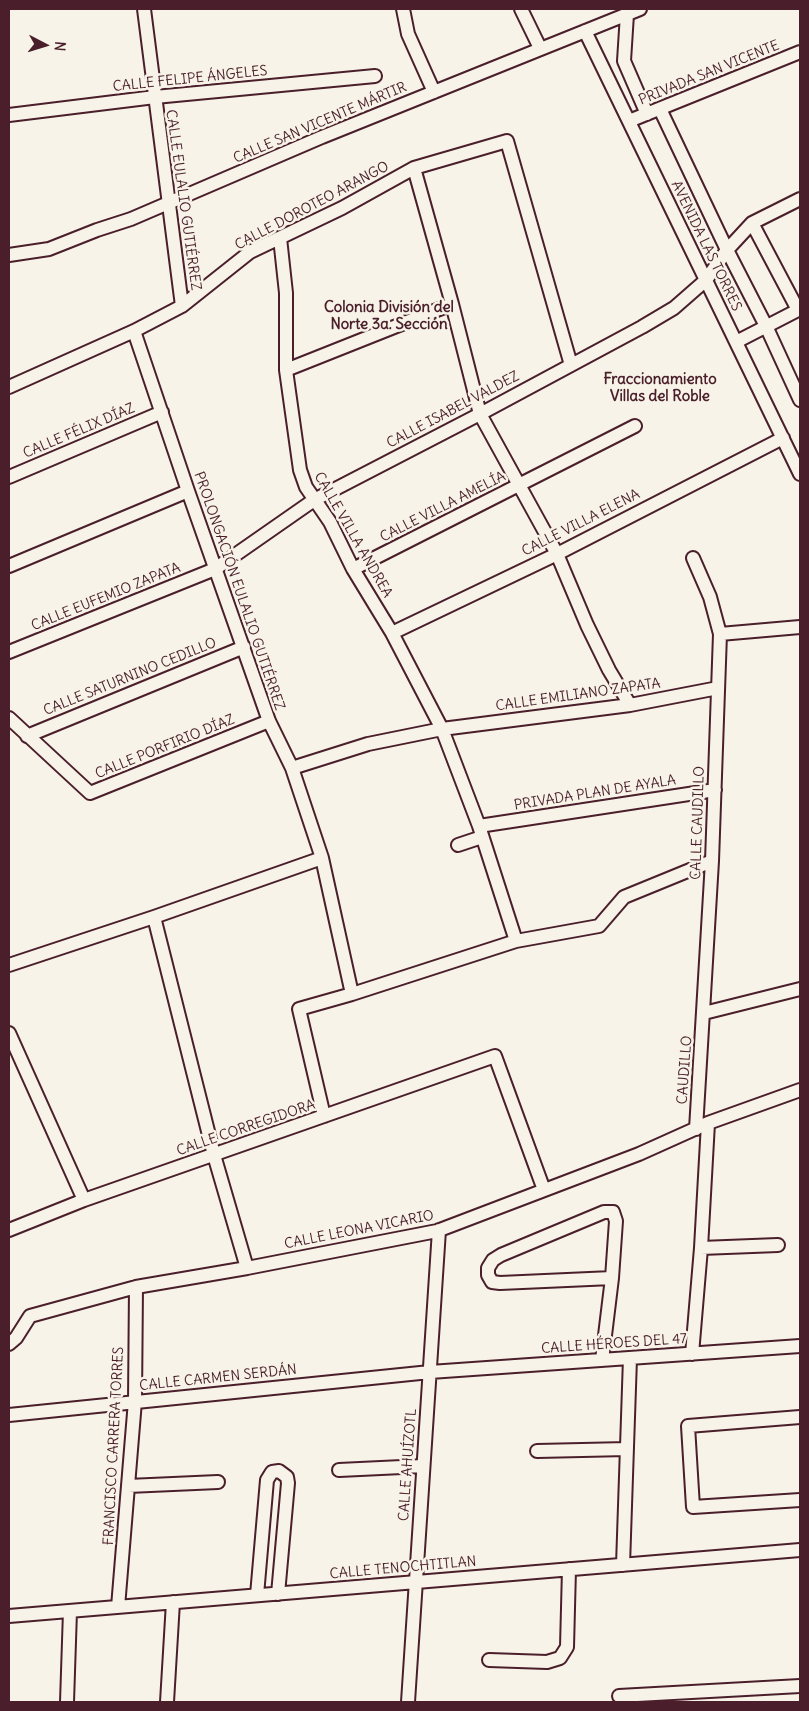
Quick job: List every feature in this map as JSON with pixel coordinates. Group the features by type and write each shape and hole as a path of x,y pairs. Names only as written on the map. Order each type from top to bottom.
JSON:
{"street":[{"name":"CALLE EULALIO GUTIÉRREZ","path":"144,9 182,306"},
{"path":"403,9 408,34 434,92"},
{"path":"521,9 540,48"},
{"name":"CALLE SAN VICENTE MÁRTIR","path":"9,255 49,249 131,218 540,48 640,9"},
{"path":"627,14 624,61 647,114"},
{"name":"AVENIDA LAS TORRES","path":"585,31 799,470"},
{"name":"PRIVADA SAN VICENTE","path":"629,121 800,52"},
{"name":"CALLE FELIPE ÁNGELES","path":"9,115 154,97 375,76"},
{"path":"660,109 800,400"},
{"name":"CALLE DOROTEO ARANGO","path":"9,387 134,332 182,306 250,252 342,208 414,168 507,141 570,365"},
{"path":"414,168 480,414 557,554 586,625 609,670 630,705"},
{"path":"736,342 799,310 752,223 800,200"},
{"name":"CALLE ISABEL VALDEZ","path":"215,569 314,500 480,414 674,308 706,280 727,250 752,223"},
{"name":"CALLE VILLA ANDREA","path":"280,238 286,293 286,370 300,470 306,487 330,522 354,569 392,633 442,729 481,832 516,941"},
{"path":"286,370 452,304"},
{"name":"PROLONGACIÓN EULALIO GUTIÉRREZ","path":"134,332 269,721 292,768 322,858 352,994"},
{"name":"CALLE FÉLIX DÍAZ","path":"9,477 162,412"},
{"name":"CALLE VILLA AMELÍA","path":"354,569 635,426"},
{"name":"CALLE VILLA ELENA","path":"392,633 557,554 783,438"},
{"path":"9,566 188,491"},
{"name":"CALLE CAUDILLO","path":"694,558 710,597 720,634 715,790 704,1013"},
{"name":"CALLE EUFEMIO ZAPATA","path":"9,652 215,569"},
{"path":"720,634 800,627"},
{"name":"CALLE SATURNINO CEDILLO","path":"27,736 244,647"},
{"name":"CALLE EMILIANO ZAPATA","path":"292,768 368,744 442,729 630,705 718,688"},
{"name":"CALLE PORFIRIO DÍAZ","path":"9,718 90,793 269,721"},
{"name":"PRIVADA PLAN DE AYALA","path":"458,844 481,832 715,790"},
{"path":"9,965 322,858"},
{"path":"324,1116 299,1009 352,994 516,941 599,926 624,897 712,860"},
{"path":"154,917 214,1155 247,1268"},
{"path":"704,1013 800,989"},
{"name":"CAUDILLO","path":"696,1128 704,1013"},
{"path":"9,1033 84,1200"},
{"name":"CALLE CORREGIDORA","path":"9,1230 84,1200 495,1056 544,1190"},
{"name":"CALLE LEONA VICARIO","path":"9,1344 16,1338 30,1316 136,1287 247,1268 439,1230 639,1154 708,1123 800,1090"},
{"path":"692,1354 701,1248 708,1123"},
{"path":"602,1360 612,1278 616,1221 613,1212 604,1212 501,1256 493,1260 488,1268 488,1275 492,1282 500,1283 612,1278"},
{"name":"CALLE AHUÍZOTL","path":"408,1702 439,1230"},
{"path":"701,1248 778,1245"},
{"name":"FRANCISCO CARRERA TORRES","path":"118,1607 135,1401 136,1287"},
{"name":"CALLE HÉROES DEL 47","path":"430,1372 800,1346"},
{"path":"623,1565 630,1358"},
{"name":"CALLE CARMEN SERDÁN","path":"9,1416 135,1401 430,1372"},
{"path":"800,1417 688,1426 693,1507 800,1500"},
{"path":"537,1451 627,1449"},
{"path":"339,1470 424,1466"},
{"path":"257,1595 267,1480 272,1472 279,1471 287,1477 288,1483 278,1594"},
{"path":"128,1486 218,1482"},
{"name":"CALLE TENOCHTITLAN","path":"9,1616 800,1550"},
{"path":"489,1660 547,1662 560,1658 567,1647 569,1570"},
{"path":"167,1702 173,1602"},
{"path":"67,1702 70,1611"},
{"path":"619,1696 800,1686"}],"district":[{"name":"Colonia División del Norte 3a. Sección","path":"389,316"},
{"name":"Fraccionamiento Villas del Roble","path":"660,388"}]}
